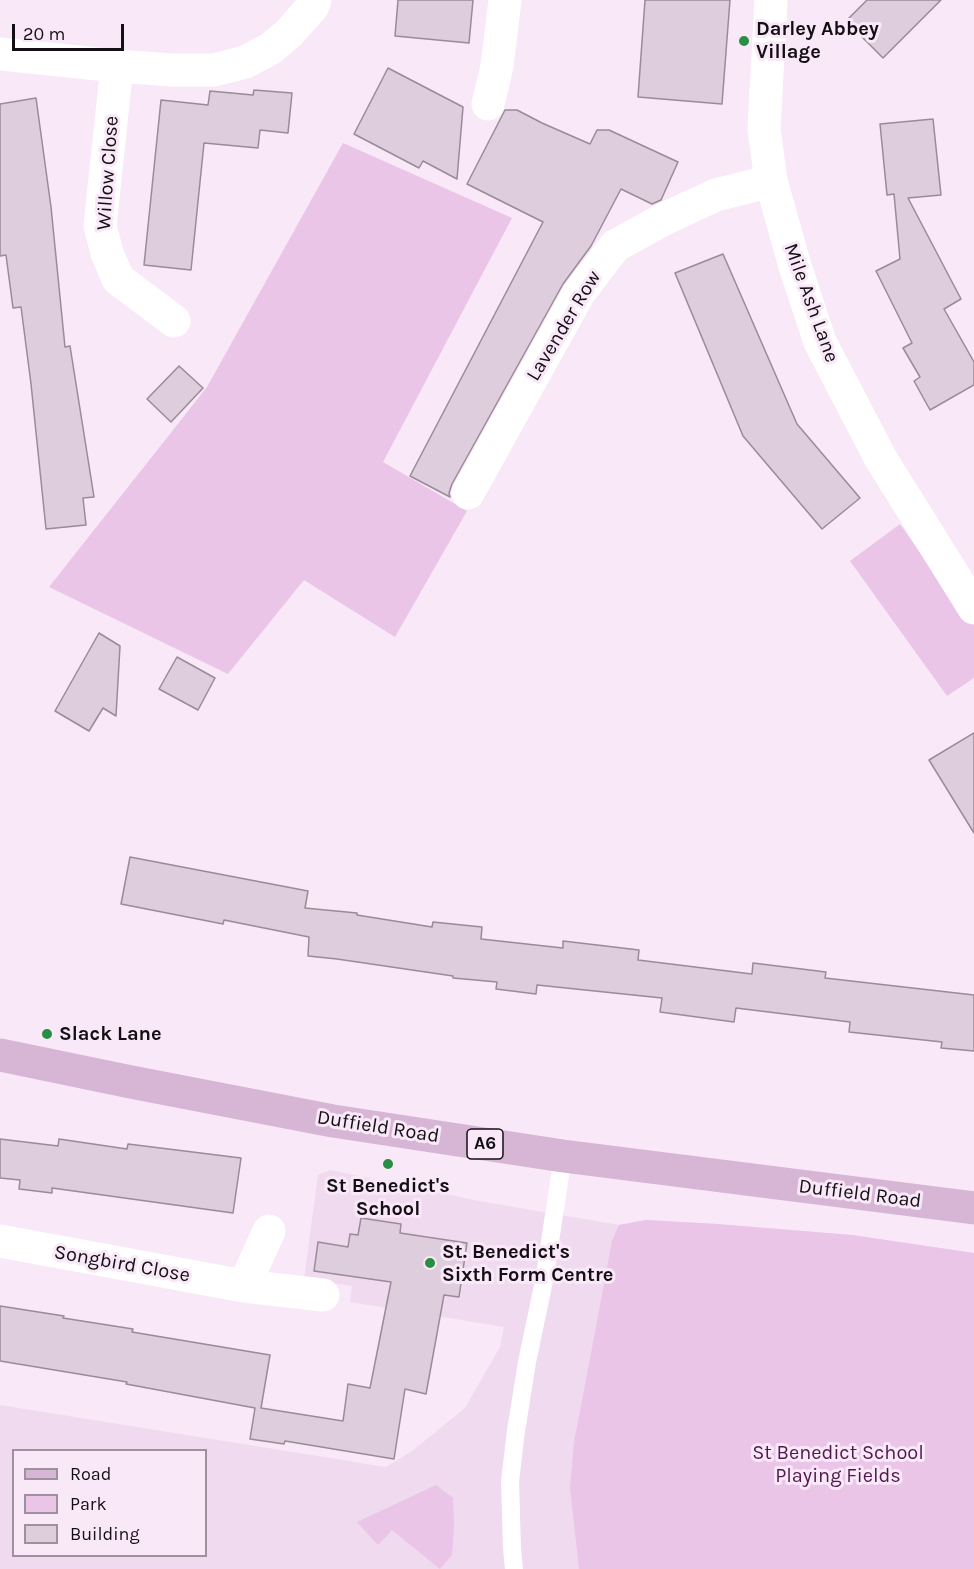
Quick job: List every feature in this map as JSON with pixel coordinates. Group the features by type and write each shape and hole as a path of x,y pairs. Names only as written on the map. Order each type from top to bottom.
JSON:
{"main road":[{"name":"Duffield Road","path":"0,1055 333,1121 563,1156 974,1208"}],"street":[{"path":"0,54 117,66 214,70 245,62 270,49 289,33 313,6 315,0"},
{"path":"488,104 497,66 505,0"},
{"name":"Mile Ash Lane","path":"771,0 764,129 771,181 820,342 881,459 974,608"},
{"name":"Willow Close","path":"117,66 100,226 107,253 118,279 174,321"},
{"name":"Lavender Row","path":"468,493 579,292 615,246 666,218 716,195 771,181"},
{"path":"244,1286 269,1231"},
{"name":"Songbird Close","path":"0,1241 244,1286 323,1295"}],"lane":[{"path":"514,1569 510,1481 516,1431 544,1281 563,1156"}],"shaded area":[{"path":"330,1170 479,1201 619,1225 646,1220 717,1224 852,1235 974,1253 974,1569 0,1569 0,1405 386,1467 411,1452 465,1408 500,1347 504,1327 350,1302 352,1286 304,1279 318,1175"}],"green space":[{"path":"343,143 512,218 383,462 467,511 395,637 304,580 228,674 49,587 207,387"},
{"path":"900,524 957,606 974,624 974,678 947,696 850,561"},
{"name":"St Benedict School Playing Fields","path":"646,1220 852,1235 974,1253 974,1569 579,1569 570,1488 574,1442 612,1241 619,1225"},
{"path":"436,1485 453,1498 452,1555 440,1569 392,1530 378,1545 357,1522"}],"building":[{"path":"398,0 473,0 469,43 395,36"},
{"path":"645,0 730,0 722,104 638,97"},
{"path":"867,0 941,0 883,58 846,21"},
{"path":"388,68 463,107 457,179 423,161 419,168 354,134"},
{"path":"254,90 292,93 288,133 260,130 258,148 204,143 191,270 144,265 161,100 208,105 210,91 253,95"},
{"path":"36,98 51,207 65,347 70,346 94,497 83,498 86,525 46,529 21,307 13,308 6,255 0,256 0,104"},
{"path":"505,110 517,110 590,144 597,130 609,130 678,162 661,200 652,204 621,189 591,246 563,284 452,484 450,497 410,476 543,222 467,184"},
{"path":"933,119 941,195 908,198 961,299 944,309 974,362 974,385 930,410 914,381 920,377 903,348 912,343 876,271 900,259 894,194 887,195 880,124"},
{"path":"723,254 797,424 860,498 822,529 743,436 675,273"},
{"path":"179,366 203,388 171,422 147,399"},
{"path":"99,633 120,646 116,716 103,708 89,731 55,711"},
{"path":"177,657 215,678 198,710 159,689"},
{"path":"974,733 974,833 929,760"},
{"path":"130,857 308,891 305,908 357,913 357,915 432,927 433,922 482,927 481,939 563,948 563,941 639,950 638,960 752,974 753,963 826,972 825,978 974,995 974,1051 941,1048 942,1042 849,1032 850,1022 736,1008 734,1022 660,1012 662,998 537,985 536,994 496,989 497,982 453,978 453,976 308,956 309,937 224,920 223,924 121,904"},
{"path":"0,1139 58,1146 59,1139 127,1149 128,1144 241,1158 233,1213 52,1188 52,1193 19,1189 20,1180 0,1178"},
{"path":"361,1218 401,1224 400,1233 467,1243 459,1297 444,1295 426,1394 405,1389 394,1459 285,1441 284,1444 250,1439 255,1408 126,1384 127,1382 0,1361 0,1306 64,1316 63,1318 133,1329 132,1332 270,1355 261,1408 343,1421 348,1384 370,1388 391,1282 314,1271 318,1242 348,1247 350,1234 358,1235"}],"place":[{"name":"Darley Abbey Village","path":"744,41"},
{"name":"Slack Lane","path":"47,1034"},
{"name":"St Benedict's School","path":"388,1164"},
{"name":"St. Benedict's Sixth Form Centre","path":"430,1263"}]}
